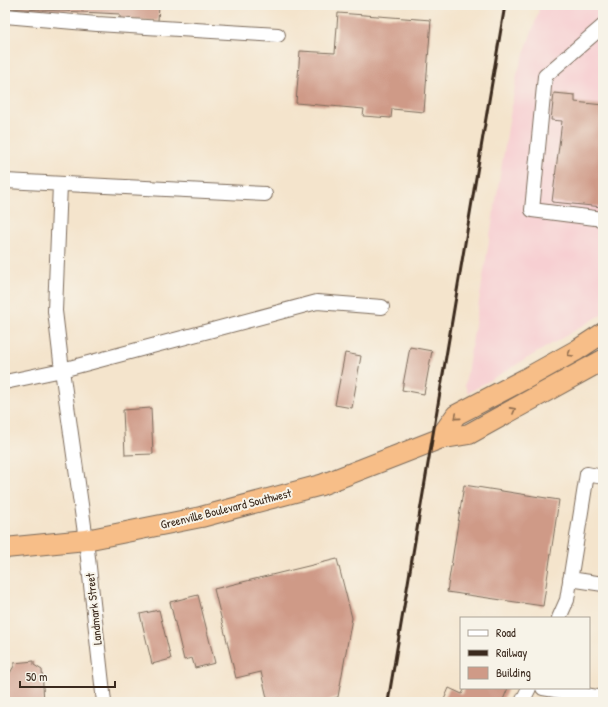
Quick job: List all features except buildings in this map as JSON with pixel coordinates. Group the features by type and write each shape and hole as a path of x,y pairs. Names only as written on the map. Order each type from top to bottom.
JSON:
{"highway":[{"path":"438,438 456,415 577,350 603,333"},
{"name":"Greenville Boulevard Southwest","path":"5,548 86,540 201,517 320,485 438,438 468,434 603,360"}],"street":[{"path":"5,16 97,24 278,35"},
{"path":"603,26 545,76 532,210 603,219"},
{"path":"5,181 265,194"},
{"name":"Landmark Street","path":"60,184 55,311 86,540 104,702"},
{"path":"5,382 62,370 317,302 382,307"},
{"path":"558,617 567,600 587,474 603,477"},
{"path":"570,579 603,584"},
{"path":"522,702 528,689"},
{"path":"549,689 603,698"}],"shaded area":[{"path":"539,5 603,5 603,314 468,393 465,385 517,74 538,14"}],"railway":[{"path":"388,702 505,5"}]}
